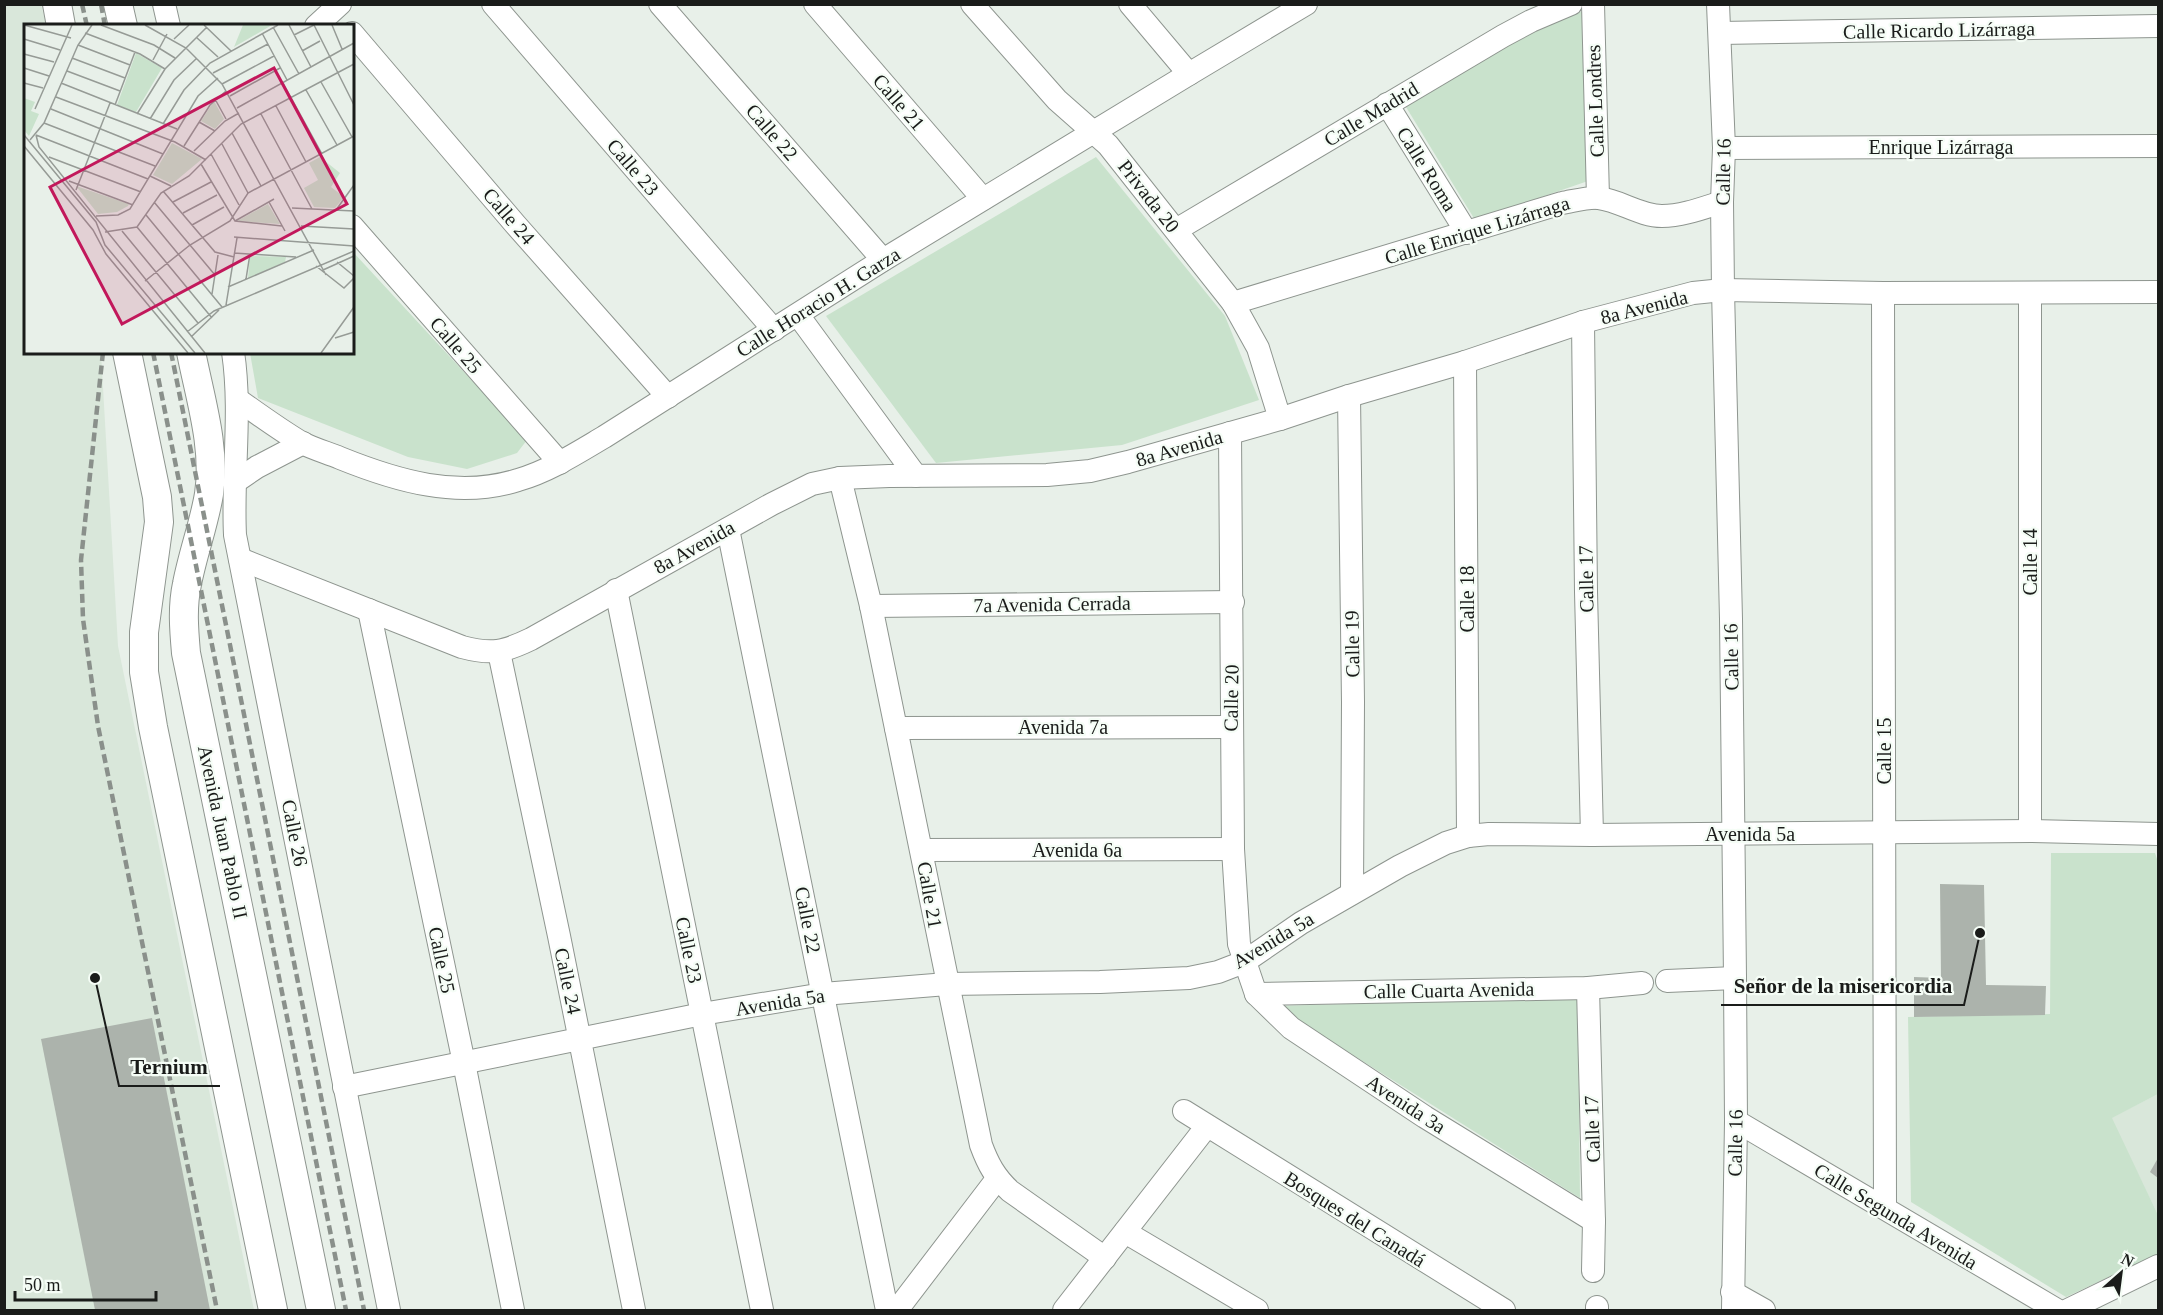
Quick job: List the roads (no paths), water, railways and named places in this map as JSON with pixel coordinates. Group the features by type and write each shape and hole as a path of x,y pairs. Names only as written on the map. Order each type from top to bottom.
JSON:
{"main road":[{"path":"57,4 61,24"},
{"path":"118,4 123,24"},
{"path":"127,354 157,497 159,522 144,632 144,672 153,727 273,1311"},
{"name":"Avenida Juan Pablo II","path":"191,354 209,444 210,469 209,493 204,519 186,586 183,619 186,653 321,1311"}],"street":[{"path":"164,4 169,24"},
{"name":"Calle 23","path":"493,4 774,330"},
{"name":"Calle 22","path":"660,4 883,260"},
{"name":"Calle 21","path":"815,4 983,199"},
{"name":"Privada 20","path":"972,4 1057,100 1094,132 1123,162 1233,303 1258,348 1280,419"},
{"path":"1130,4 1189,74"},
{"name":"Calle Horacio H. Garza","path":"237,399 303,443 364,468 396,478 447,488 482,488 519,480 560,463 883,260 1306,4"},
{"name":"Calle Madrid","path":"1176,230 1503,36 1571,4"},
{"name":"Calle Londres","path":"1593,4 1598,198"},
{"name":"Calle 16","path":"1718,4 1724,148 1723,290 1734,834 1736,1121 1732,1301"},
{"path":"319,24 337,11"},
{"name":"Calle Ricardo Lizárraga","path":"1720,33 2158,26"},
{"name":"Calle 24","path":"354,35 668,397"},
{"name":"Calle Roma","path":"1387,104 1467,233"},
{"name":"Enrique Lizárraga","path":"1724,148 2158,146"},
{"name":"Calle Enrique Lizárraga","path":"1233,303 1562,203 1598,198 1647,214 1661,216 1680,214 1722,202"},
{"name":"Calle 25","path":"354,228 560,463"},
{"name":"8a Avenida","path":"240,559 462,647 482,652 499,652 531,639 616,590 812,484 840,478 1047,475 1090,471 1280,419 1348,396 1465,362 1583,322 1670,298 1723,290 1883,293 2158,292"},
{"name":"Calle 15","path":"1883,293 1885,1208"},
{"name":"Calle 14","path":"2030,293 2030,831"},
{"path":"798,315 916,476"},
{"name":"Calle 17","path":"1583,322 1592,835"},
{"name":"Calle 26","path":"234,354 237,399 235,535 389,1311"},
{"name":"Calle 18","path":"1465,362 1468,836"},
{"name":"Calle 19","path":"1348,396 1353,702 1352,893"},
{"name":"Calle 20","path":"1230,433 1233,602 1230,727 1233,849 1239,944 1244,962"},
{"path":"235,482 257,467 303,443"},
{"name":"Calle 21","path":"840,478 871,606 981,1145 988,1165 1010,1191 1105,1258"},
{"name":"Calle 22","path":"728,529 887,1311"},
{"name":"Calle 23","path":"616,590 762,1311"},
{"name":"7a Avenida Cerrada","path":"871,606 1233,602"},
{"name":"Calle 25","path":"369,610 513,1311"},
{"name":"Calle 24","path":"499,652 634,1311"},
{"name":"Avenida 7a","path":"896,728 1230,727"},
{"name":"Avenida 5a","path":"344,1087 702,1014 823,994 947,984 1189,978 1218,972 1244,962 1301,923 1352,893 1446,843 1468,836 1489,834 2030,831 2158,834"},
{"name":"Avenida 6a","path":"922,850 1233,849"},
{"name":"Avenida 3a","path":"1244,962 1256,994 1292,1028 1425,1117 1594,1221"},
{"path":"1667,981 1735,978"},
{"name":"Calle Cuarta Avenida","path":"1256,994 1588,988 1642,983"},
{"name":"Calle 17","path":"1588,988 1594,1221 1593,1270"},
{"name":"Bosques del Canadá","path":"1184,1111 1504,1311"},
{"name":"Calle Segunda Avenida","path":"1736,1121 2057,1311"},
{"path":"1064,1311 1207,1126"},
{"path":"897,1311 998,1179"},
{"path":"1125,1232 1241,1307"},
{"path":"2068,1311 2158,1266"},
{"path":"1732,1301 1764,1311"}],"railway":[{"path":"82,4 87,24"},
{"path":"101,4 105,24"},
{"path":"103,354 81,560 83,619 98,726 217,1310"},
{"path":"153,354 346,1310"},
{"path":"171,354 364,1310"}],"place":[{"name":"Señor de la misericordia","path":"1980,933"},
{"name":"Ternium","path":"95,978"}]}
